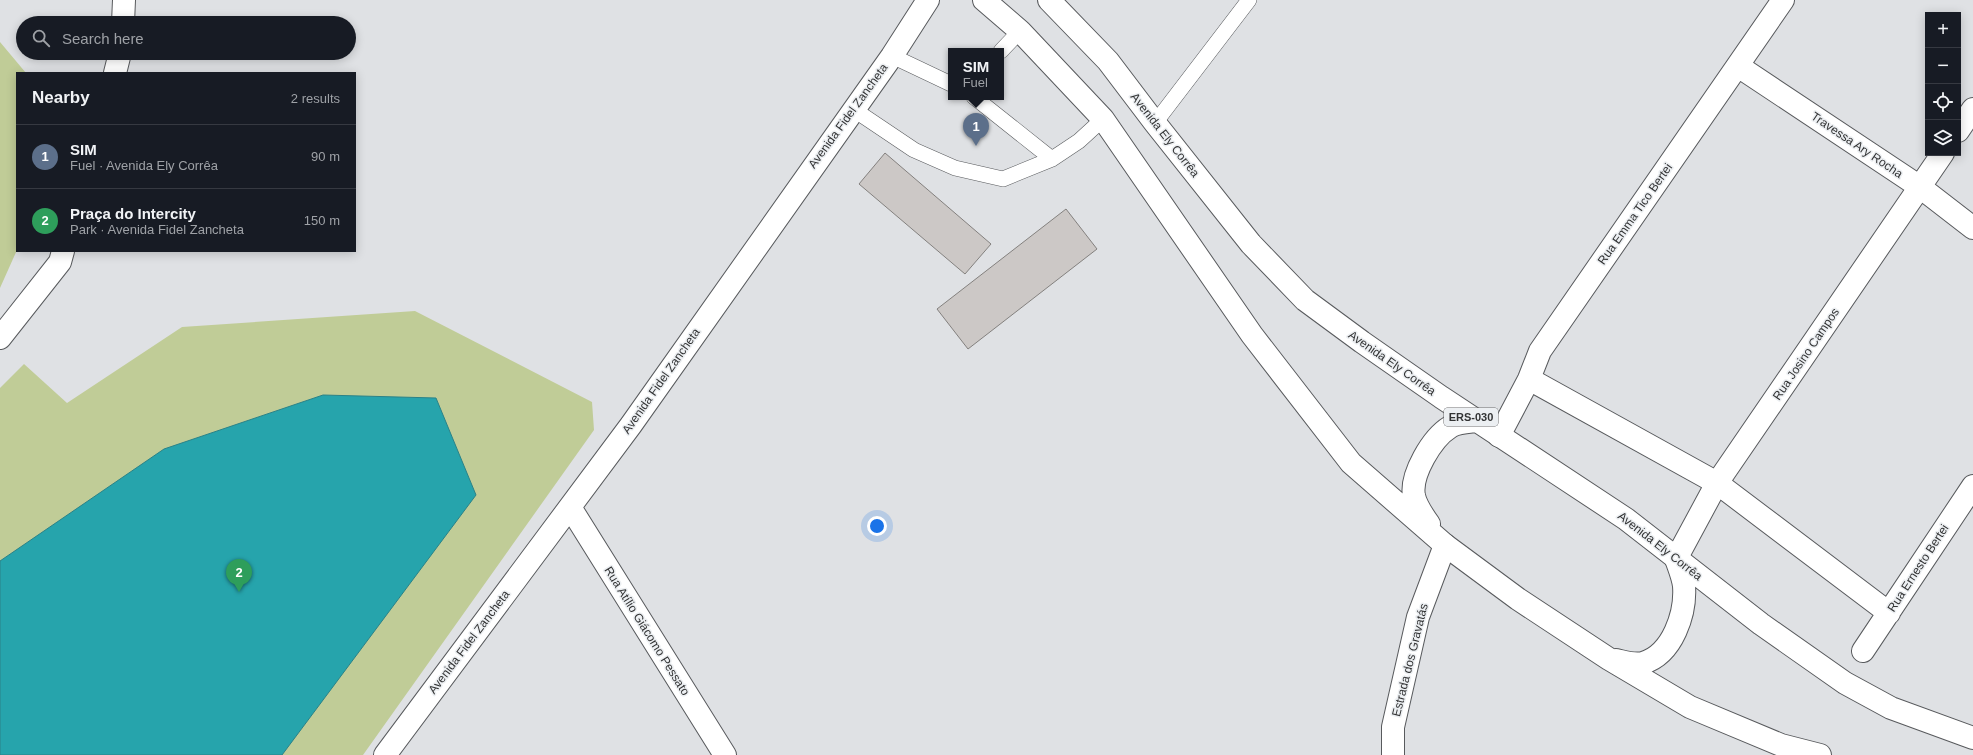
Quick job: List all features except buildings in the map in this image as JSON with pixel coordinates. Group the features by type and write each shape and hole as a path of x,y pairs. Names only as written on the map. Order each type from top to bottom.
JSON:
{"street":[{"path":"123,16 124,0"},
{"name":"Avenida Fidel Zancheta","path":"385,755 631,425 853,109 892,56 928,0"},
{"path":"984,0 1020,31 1103,119 1252,334 1351,463 1445,545 1518,599 1609,659 1690,707 1781,745 1820,755"},
{"name":"Avenida Ely Corrêa","path":"1049,0 1108,61 1155,123 1252,244 1305,300 1362,342 1477,421 1626,519 1761,624 1846,683 1891,708 1973,738"},
{"name":"Rua Emma Tico Bertei","path":"1500,436 1529,379 1540,350 1783,0"},
{"path":"115,72 118,60"},
{"name":"Travessa Ary Rocha","path":"1738,66 1920,187 1973,228"},
{"path":"1961,127 1973,109"},
{"name":"Rua Josino Campos","path":"1676,559 1717,484 1941,156"},
{"path":"0,338 60,262 63,252"},
{"path":"1529,379 1717,484 1889,614"},
{"path":"1445,545 1428,521 1414,497 1415,480 1420,463 1441,434 1450,426 1477,421"},
{"name":"Rua Ernesto Bertei","path":"1863,650 1889,614 1973,486"},
{"name":"Rua Atílio Giácomo Pessato","path":"570,507 725,755"},
{"name":"Estrada dos Gravatás","path":"1393,755 1393,727 1418,617 1445,545"},
{"path":"1609,659 1630,664 1644,663 1666,647 1680,622 1684,603 1684,584 1676,559"}],"lane":[{"path":"1155,123 1249,0"},
{"path":"1004,48 1020,31"},
{"path":"892,56 948,83"},
{"path":"978,100 1052,159"},
{"path":"853,109 914,150 955,168 1003,179 1052,159 1079,141 1103,119"}],"green space":[{"path":"0,42 25,72 16,72 16,252 0,288"},
{"path":"415,311 592,402 594,430 363,755 0,755 0,388 24,364 67,403 182,327"}],"water":[{"path":"323,395 436,398 476,495 282,755 0,755 0,561 164,449"}],"place":[{"name":"SIM","path":"976,146"},
{"name":"Praça do Intercity","path":"239,592"}]}
